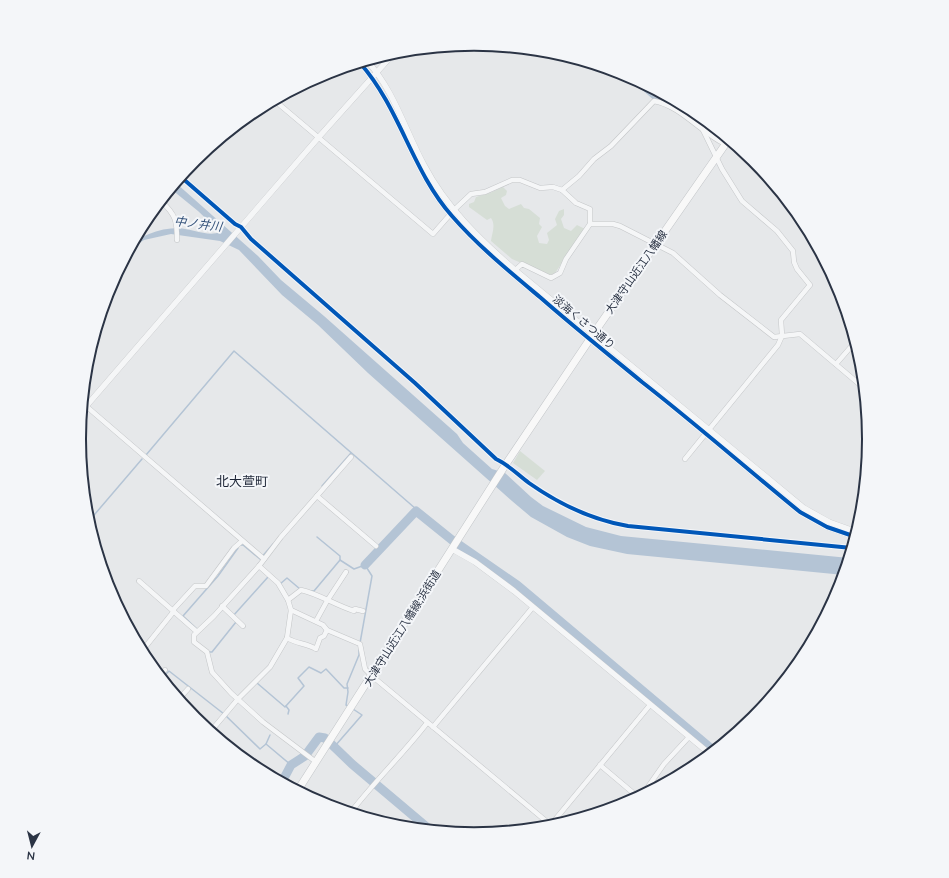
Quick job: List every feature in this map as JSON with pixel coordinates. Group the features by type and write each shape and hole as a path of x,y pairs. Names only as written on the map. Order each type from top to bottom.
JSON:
{"main road":[{"name":"大津守山近江八幡線","path":"505,466 594,333 726,144"},
{"name":"大津守山近江八幡線;浜街道","path":"301,786 505,466"}],"street":[{"path":"88,403 386,61"},
{"name":"淡海くさつ通り","path":"371,65 377,71 394,101 424,165 440,193 468,234 590,340 804,508 830,522 851,530"},
{"name":"淡海くさつ通り","path":"364,67 372,76 428,184 452,212"},
{"path":"562,190 579,176 594,159 616,142 654,101 663,103 703,130 719,138"},
{"path":"279,104 433,234 452,212 471,194 485,192 512,180 520,180 540,188 547,189 553,187 562,190 576,203 590,209 590,224 566,259 560,273 550,278 522,264 513,272"},
{"path":"685,459 778,346 782,336 781,320 810,285 797,269 794,262 793,251 777,231 742,201 716,158 703,130"},
{"path":"165,205 174,215 177,224 177,240"},
{"path":"590,224 613,224 620,226 673,253 720,294 774,337 800,334 858,383"},
{"name":"淡海くさつ通り","path":"513,272 594,333 800,512 827,527 850,535"},
{"path":"836,364 851,347"},
{"path":"87,411 262,558"},
{"path":"316,762 263,722 238,699 212,672 208,654 193,640 196,631 222,606 259,566 262,558 351,457"},
{"path":"317,496 376,546"},
{"path":"146,646 173,610 195,586 206,586 234,548 242,541"},
{"path":"454,545 533,607 706,751"},
{"path":"215,727 238,699 270,667 287,638 291,610 288,600 278,583 259,566"},
{"path":"316,621 326,601 346,572"},
{"path":"139,581 196,631"},
{"path":"288,600 301,590 317,595 326,601 354,611 355,609 363,611"},
{"path":"222,606 244,626"},
{"path":"433,727 533,607"},
{"path":"291,610 316,621 323,625 327,630 360,644 365,669 372,676 545,821"},
{"path":"287,638 299,644 306,643 316,649 320,638 324,636 327,630"},
{"path":"183,695 188,689"},
{"path":"557,818 650,705"},
{"path":"355,808 376,780 407,749 427,723"},
{"path":"647,787 689,737"},
{"path":"600,765 632,793"}],"shaded area":[{"path":"503,187 507,191 506,195 501,198 505,206 509,209 521,204 524,208 529,209 540,218 539,224 542,227 537,236 539,243 547,244 549,240 547,233 557,225 555,219 559,211 564,209 564,215 561,219 564,228 571,231 577,225 585,229 555,273 550,275 512,259 491,241 493,226 491,218 487,220 469,207 469,204 474,202 476,197"},
{"path":"520,451 545,471 537,480 513,463"}],"water":[{"path":"180,187 258,256 281,280 324,316 457,434 463,443 492,469 505,473 543,506 586,527 621,536 844,558 838,574 627,554 590,546 567,537 531,517 368,373 318,325 282,295 239,250 220,241 171,234 144,240 139,243 143,237 171,228 211,234 220,232 175,193"}],"waterway":[{"path":"146,455 234,351 416,509 416,511"},
{"path":"322,486 351,453"},
{"path":"94,515 142,459"},
{"path":"365,565 416,511 452,540 517,585 710,748"},
{"path":"317,537 340,556 340,560 354,569 365,565 372,576 360,643"},
{"path":"240,545 243,545 260,559 273,544"},
{"path":"198,630 183,616 218,576 238,548"},
{"path":"310,591 314,591 340,560"},
{"path":"233,616 269,577"},
{"path":"280,584 287,578 300,589"},
{"path":"209,652 212,652 236,622"},
{"path":"348,706 346,705 348,692 347,684 359,655 359,650"},
{"path":"257,683 285,707 304,686 298,678 309,667 321,673 326,669 344,688 348,688"},
{"path":"166,674 169,671 224,714 260,749 266,744 291,765"},
{"path":"286,706 289,710 288,714"},
{"path":"335,746 362,715 353,709"},
{"path":"266,744 270,735"},
{"path":"284,777 291,765 305,756 319,737 325,738 352,764 423,824"}],"cycle path":[{"path":"364,68 386,100 426,179 438,198 452,216 483,248 578,330 800,512 827,527 850,535"},
{"path":"185,181 235,224 241,227 251,239 415,383 496,459 501,461 529,483 552,498 576,510 602,520 628,526 847,547"}],"district":[{"name":"北大萱町","path":"242,481"}],"water label":[{"name":"中ノ井川","path":"198,224"}]}
